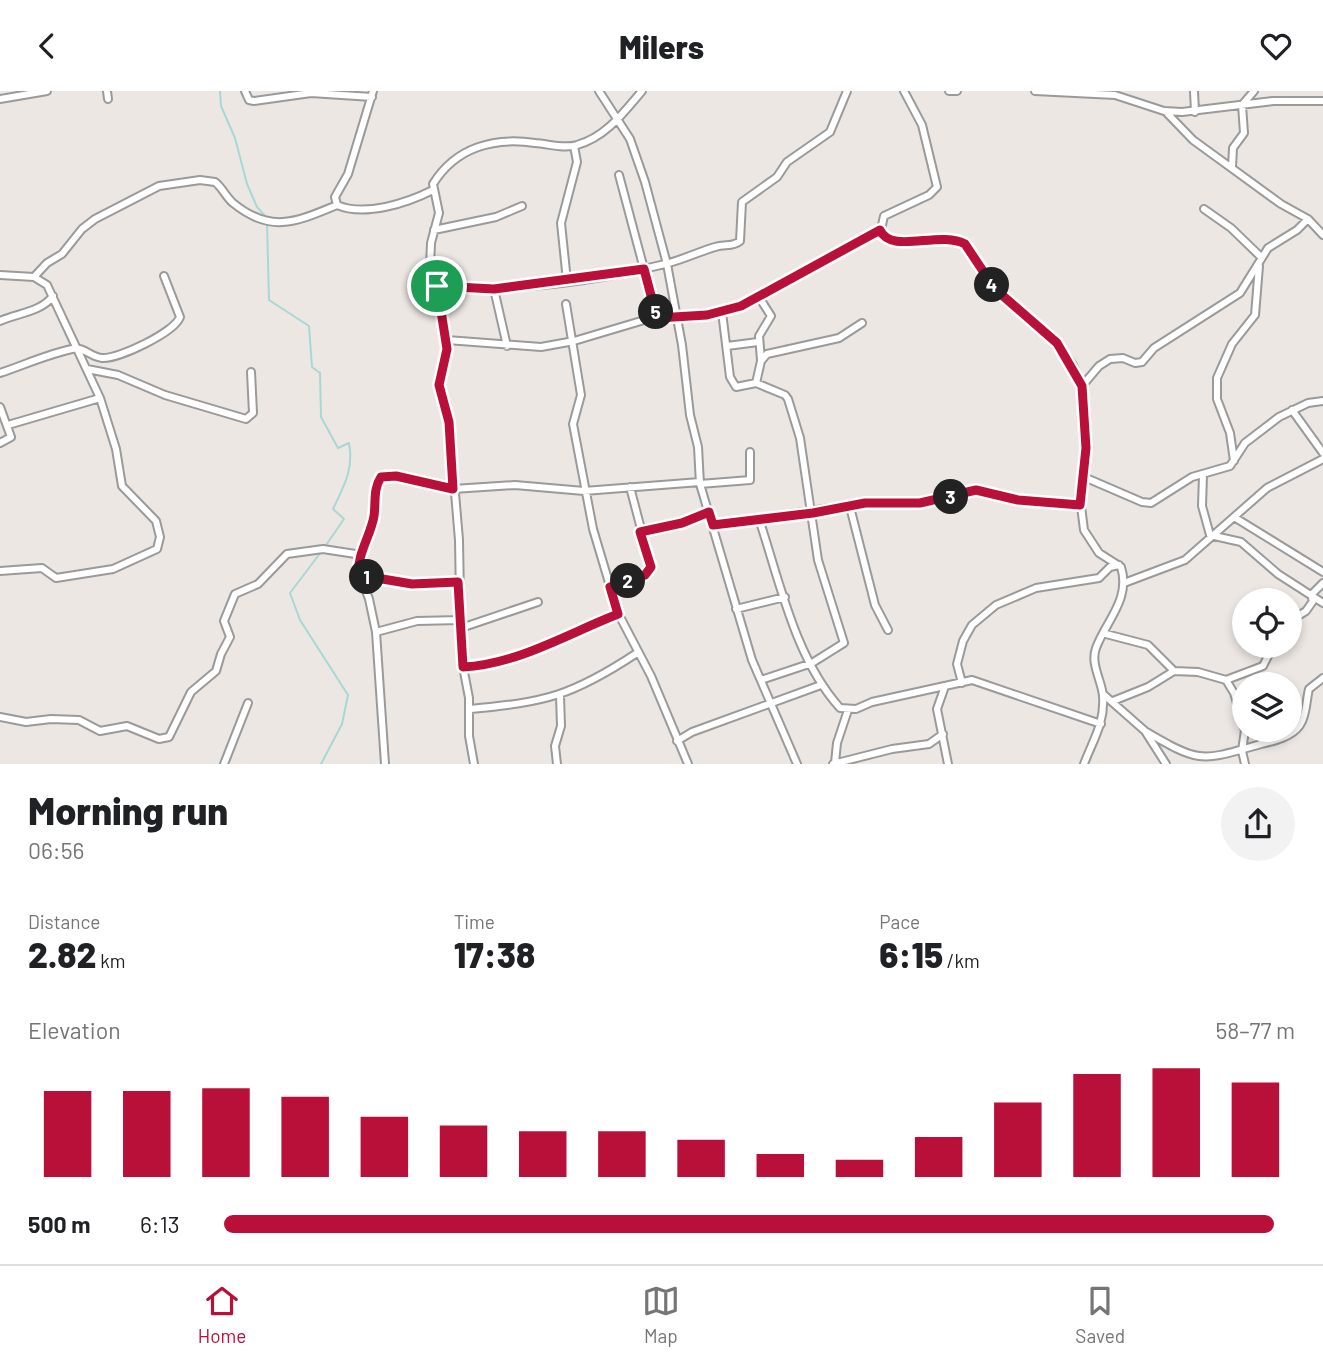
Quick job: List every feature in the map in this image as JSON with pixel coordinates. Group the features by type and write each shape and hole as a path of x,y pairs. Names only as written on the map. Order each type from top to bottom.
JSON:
{"street":[{"path":"0,100 47,91"},
{"path":"107,91 108,99"},
{"path":"245,91 249,100 254,101 311,93 372,94 348,174 335,197 337,205"},
{"path":"599,91 619,118 645,182 667,264 682,345 691,423 698,447 700,483 736,609 761,680 797,764"},
{"path":"474,764 469,736 470,709 463,667 458,582 459,540 449,422 439,385 447,357 447,340 437,286 430,265 439,213 433,190 435,180 453,161 483,144 505,140 574,146 604,132 642,91"},
{"path":"437,286 494,289 566,281 644,269 718,246 735,245 740,240 742,202 777,177 787,162 830,131 847,91"},
{"path":"904,91 922,125 937,187 929,195 884,216 880,230 885,239 894,242 937,238 965,244 995,289 1057,343 1082,386 1086,421 1080,505 1084,530 1092,546 1119,565 1124,583 1118,606 1106,633 1095,649 1094,658 1103,694 1101,724 1084,764"},
{"path":"949,91 957,91"},
{"path":"1035,91 1115,95 1164,111 1195,112 1243,103 1323,101"},
{"path":"1194,91 1195,112"},
{"path":"1232,167 1233,148 1244,133 1243,103 1254,91"},
{"path":"1164,111 1193,140 1281,204 1308,219 1323,234"},
{"path":"566,281 561,223 577,162 574,146"},
{"path":"619,175 657,318"},
{"path":"34,277 47,263 62,254 88,224 159,186 200,180 215,182 233,203 260,220 272,223 309,217 337,205 357,209 392,204 433,190"},
{"path":"434,230 496,218 522,206"},
{"path":"1204,209 1231,228 1260,258 1255,315 1232,345 1217,378 1217,399 1230,433 1234,463"},
{"path":"1082,386 1099,366 1110,359 1123,358 1135,363 1142,362 1154,348 1240,293 1260,258 1276,242 1297,230 1308,219"},
{"path":"447,340 541,347 574,341 657,318 722,312 759,297 880,230"},
{"path":"0,275 43,280 53,296 100,398 119,463 122,487 151,513 158,530 160,545 129,563 85,574 55,578 42,568 0,571"},
{"path":"0,373 75,348 101,358 118,356 147,344 152,338 175,326 180,317 164,276"},
{"path":"494,289 507,346"},
{"path":"0,321 17,312 36,310 53,296"},
{"path":"756,383 761,361 758,336 771,316 759,297"},
{"path":"566,304 581,395 573,424 584,491 618,614 651,676 688,764"},
{"path":"722,312 732,385 743,387 756,383 785,395 788,399 800,438 818,561 844,643 811,663 761,680"},
{"path":"761,361 773,351 839,338 862,323"},
{"path":"727,346 758,342"},
{"path":"87,369 118,375 165,395 246,419 253,413 251,372"},
{"path":"8,425 100,398"},
{"path":"1084,477 1146,503 1192,477 1234,463 1245,443 1292,410 1311,402 1323,401"},
{"path":"0,407 11,437 0,443"},
{"path":"1292,410 1323,453"},
{"path":"385,764 376,632 369,599 359,575 381,477 396,476 453,489 515,485 584,491 750,479 750,452"},
{"path":"1124,583 1185,560 1197,552 1210,535 1267,488 1323,459"},
{"path":"1203,475 1202,506 1210,535"},
{"path":"610,587 645,575 650,570 630,487"},
{"path":"713,525 893,501 914,504 932,502 976,490 1018,500 1080,505"},
{"path":"850,507 875,605 888,630"},
{"path":"640,532 682,523 709,512"},
{"path":"1234,517 1323,572"},
{"path":"759,519 811,663 821,685 840,708 848,711 872,702 978,681 1013,696 1101,724"},
{"path":"1210,535 1241,542 1278,574 1323,603"},
{"path":"0,717 26,722 79,720 100,731 127,726 159,739 169,737 191,692 216,671 230,637 224,621 235,594 258,584 287,554 323,549 362,555"},
{"path":"962,683 957,664 963,641 972,625 996,605 1037,588 1099,578 1110,567 1119,565"},
{"path":"359,575 412,584 458,582"},
{"path":"1311,596 1323,583"},
{"path":"1302,612 1313,601 1311,596"},
{"path":"736,609 785,597"},
{"path":"461,628 538,602"},
{"path":"463,667 514,658 618,614"},
{"path":"376,632 417,621 460,619"},
{"path":"1106,633 1148,645 1174,671"},
{"path":"470,709 525,704 560,696 591,683 637,653"},
{"path":"1113,701 1148,687 1174,671 1198,672 1226,680 1263,666 1267,658"},
{"path":"1103,694 1145,731 1170,747 1195,757 1217,758 1279,739 1295,730 1304,716 1309,689 1323,678"},
{"path":"1226,680 1232,690"},
{"path":"677,741 692,732 821,685"},
{"path":"944,689 937,704 948,763"},
{"path":"557,764 555,746 561,726 560,696"},
{"path":"224,764 248,703"},
{"path":"848,711 837,743 834,763 857,761 929,744 943,734"},
{"path":"1145,731 1166,764"},
{"path":"1243,742 1245,764"}],"waterway":[{"path":"220,91 221,106 235,138 247,184 257,207 266,217"},
{"path":"267,222 269,300 309,326 312,367 320,373 321,417 338,448 349,443 349,469 333,509 344,519 324,548"},
{"path":"321,552 290,593 300,620 348,695 342,724 321,764"}],"route":[{"path":"880,230 885,239 901,243 937,238 960,241 971,250 995,289 1057,343 1073,365 1082,386 1086,421 1080,505 1018,500 971,490 949,498 914,504 893,501 865,503 813,513 713,525 709,512 682,523 640,532 651,567 645,575 610,587 618,614 514,658 494,664 463,667 458,582 396,582 359,575 358,569 370,534 377,484 381,477 396,476 425,485 453,489 449,422 439,385 440,372 447,357 447,340 437,286 494,289 644,269 652,289 657,318 707,315 747,304 771,288 807,272 880,230"}]}
